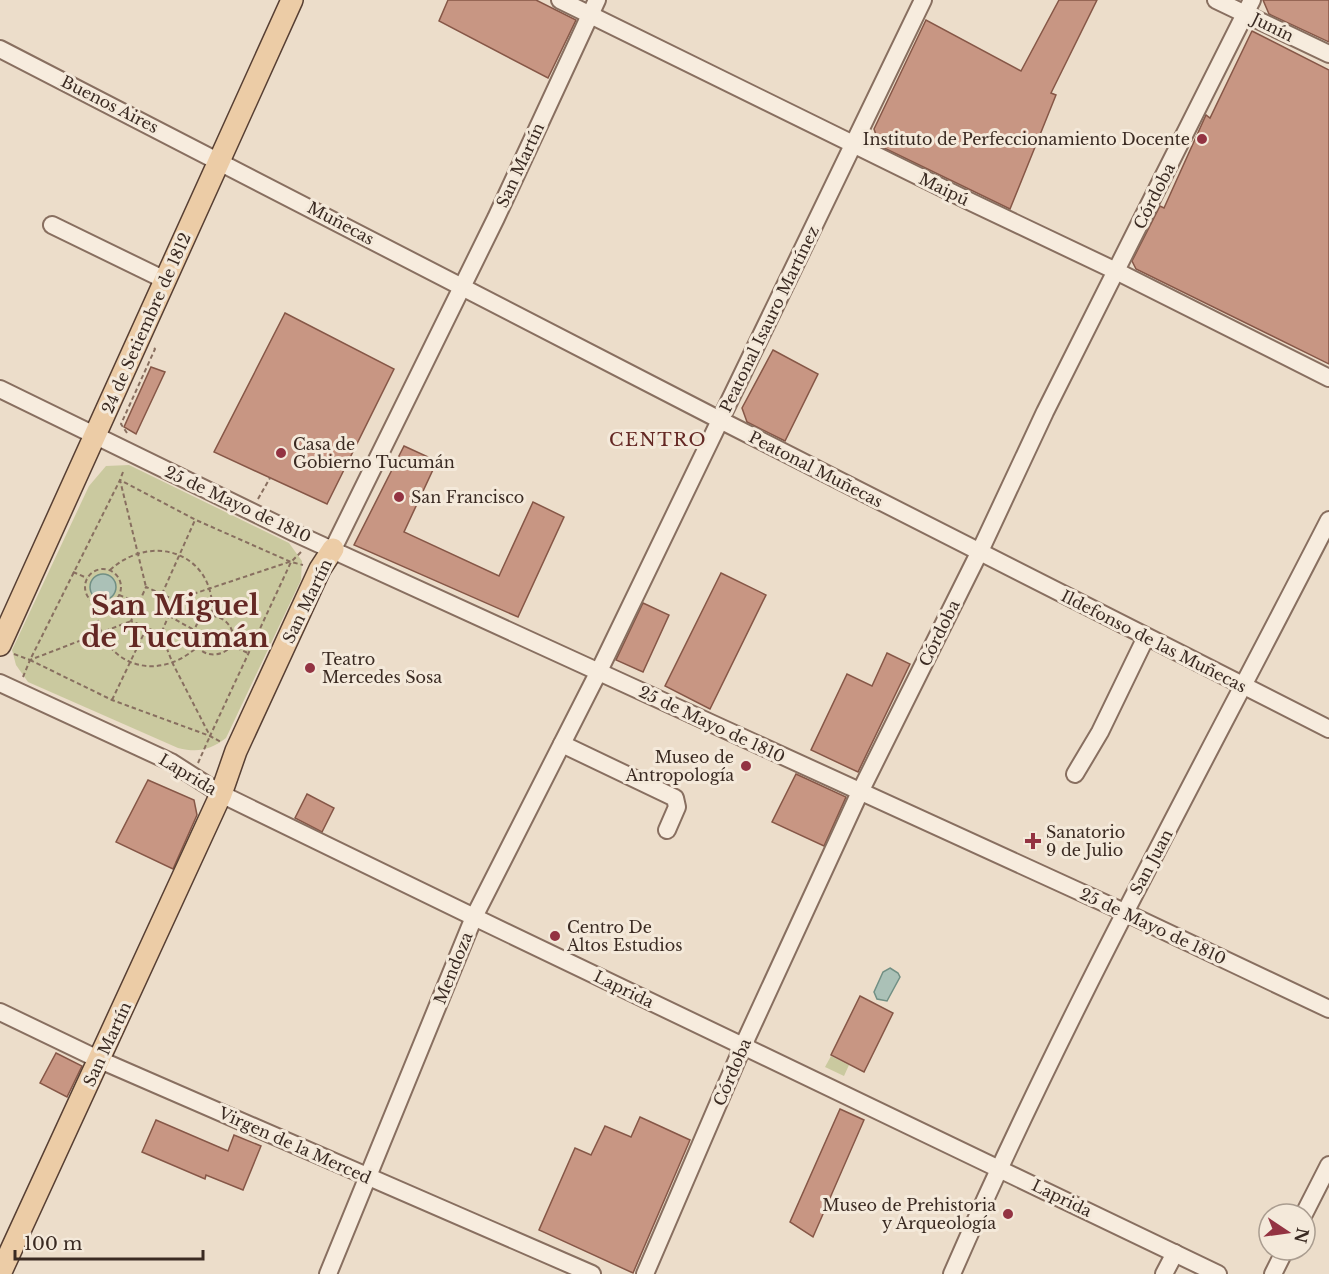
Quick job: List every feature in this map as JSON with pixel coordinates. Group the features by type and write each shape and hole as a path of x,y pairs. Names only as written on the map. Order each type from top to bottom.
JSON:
{"main road":[{"name":"24 de Setiembre de 1812","path":"0,645 292,0"},
{"name":"San Martín","path":"0,1274 221,794 241,740 320,569 333,549"}],"street":[{"name":"Maipú","path":"560,0 594,7 854,145 1116,271 1329,378"},
{"name":"Peatonal Isauro Martínez","path":"598,671 923,0"},
{"name":"Junín","path":"1216,0 1249,7 1329,54"},
{"name":"San Martín","path":"333,549 496,218 594,7"},
{"name":"Córdoba","path":"645,1274 742,1046 860,792 980,551 1045,412 1249,7"},
{"name":"Buenos Aires","path":"0,49 220,160"},
{"name":"Muñecas","path":"220,160 461,286"},
{"path":"52,225 165,280"},
{"name":"Peatonal Muñecas","path":"461,286 980,551"},
{"name":"25 de Mayo de 1810","path":"0,389 252,512 1124,912 1329,1009"},
{"name":"San Juan","path":"952,1274 998,1167 1124,912 1244,687 1329,520"},
{"name":"Ildefonso de las Muñecas","path":"980,551 1329,729"},
{"path":"1075,774 1100,732 1146,637"},
{"name":"Mendoza","path":"328,1274 474,917 598,671"},
{"name":"Laprida","path":"0,683 171,762 221,794 474,917 1218,1274"},
{"path":"562,744 675,798 678,807 667,830"},
{"name":"Virgen de la Merced","path":"0,1012 100,1060 592,1274"},
{"path":"1310,1202 1329,1165"},
{"path":"1164,1274 1174,1253"}],"path":[{"path":"128,436 121,424 155,349 138,338"},
{"path":"17,690 72,572 123,472"},
{"path":"252,512 270,478"},
{"path":"120,480 195,520 291,562"},
{"path":"120,480 135,552 146,587 131,621"},
{"path":"162,594 195,520"},
{"path":"196,648 187,657 173,664 144,666 130,662 118,654 101,632 96,605 86,596 87,579 96,570 110,570 135,552 165,550 180,555 198,569 210,590 212,616"},
{"path":"146,587 176,600 291,562"},
{"path":"193,776 291,562"},
{"path":"96,605 111,604 119,595 121,583 110,570"},
{"path":"72,572 87,579"},
{"path":"119,595 139,603"},
{"path":"161,634 176,600"},
{"path":"169,616 194,630"},
{"path":"212,616 224,619 230,626 234,641 226,652 216,655 206,654 196,648 193,639 198,622 212,616"},
{"path":"30,660 131,621 147,627 161,634 173,664 210,735"},
{"path":"112,700 147,627"},
{"path":"232,646 248,653"},
{"path":"30,660 112,700 210,735"}],"green space":[{"path":"129,465 289,543 302,561 301,580 226,738 204,749 178,748 28,682 16,665 12,650 89,486 106,466"},
{"path":"831,1056 849,1065 844,1076 825,1067"}],"shaded area":[{"path":"103,574 112,578 116,587 112,596 103,600 94,596 90,587 94,578"},
{"path":"890,968 900,977 887,1001 877,999 874,992 883,972"}],"building":[{"path":"448,0 536,0 576,20 548,78 439,21"},
{"path":"1059,0 1097,0 1051,93 1056,95 1010,209 880,146 874,129 926,20 1021,71"},
{"path":"1263,0 1329,0 1329,42 1269,14"},
{"path":"1252,31 1329,70 1329,364 1136,269 1132,261 1160,206 1164,208 1206,115 1210,118"},
{"path":"285,313 394,369 327,504 214,452"},
{"path":"773,350 818,374 785,441 747,422 742,408"},
{"path":"151,367 165,372 136,434 124,427"},
{"path":"404,446 437,461 404,532 499,576 533,502 564,517 518,617 354,545"},
{"path":"721,573 766,595 710,709 665,686"},
{"path":"643,603 669,615 643,672 616,660"},
{"path":"887,653 910,664 858,772 811,750 847,674 872,686"},
{"path":"796,774 846,797 824,846 772,822"},
{"path":"148,780 194,800 197,815 173,869 116,842"},
{"path":"307,794 334,808 322,832 295,818"},
{"path":"860,996 893,1013 864,1072 831,1055"},
{"path":"56,1053 82,1066 67,1097 40,1083"},
{"path":"840,1109 864,1120 813,1237 790,1222"},
{"path":"640,1117 690,1140 633,1273 539,1230 575,1148 591,1155 605,1126 631,1137"},
{"path":"156,1120 228,1151 234,1135 261,1146 243,1190 206,1175 205,1179 142,1152"}],"place":[{"name":"Instituto de Perfeccionamiento Docente","path":"1202,139"},
{"name":"Casa de Gobierno Tucumán","path":"281,453"},
{"name":"San Francisco","path":"399,497"},
{"name":"Teatro Mercedes Sosa","path":"310,668"},
{"name":"Museo de Antropología","path":"746,766"},
{"name":"Sanatorio 9 de Julio","path":"1033,841"},
{"name":"Centro De Altos Estudios","path":"555,936"},
{"name":"Museo de Prehistoria y Arqueología","path":"1008,1214"}],"district":[{"name":"CENTRO","path":"658,440"},
{"name":"San Miguel de Tucumán","path":"175,621"}]}
